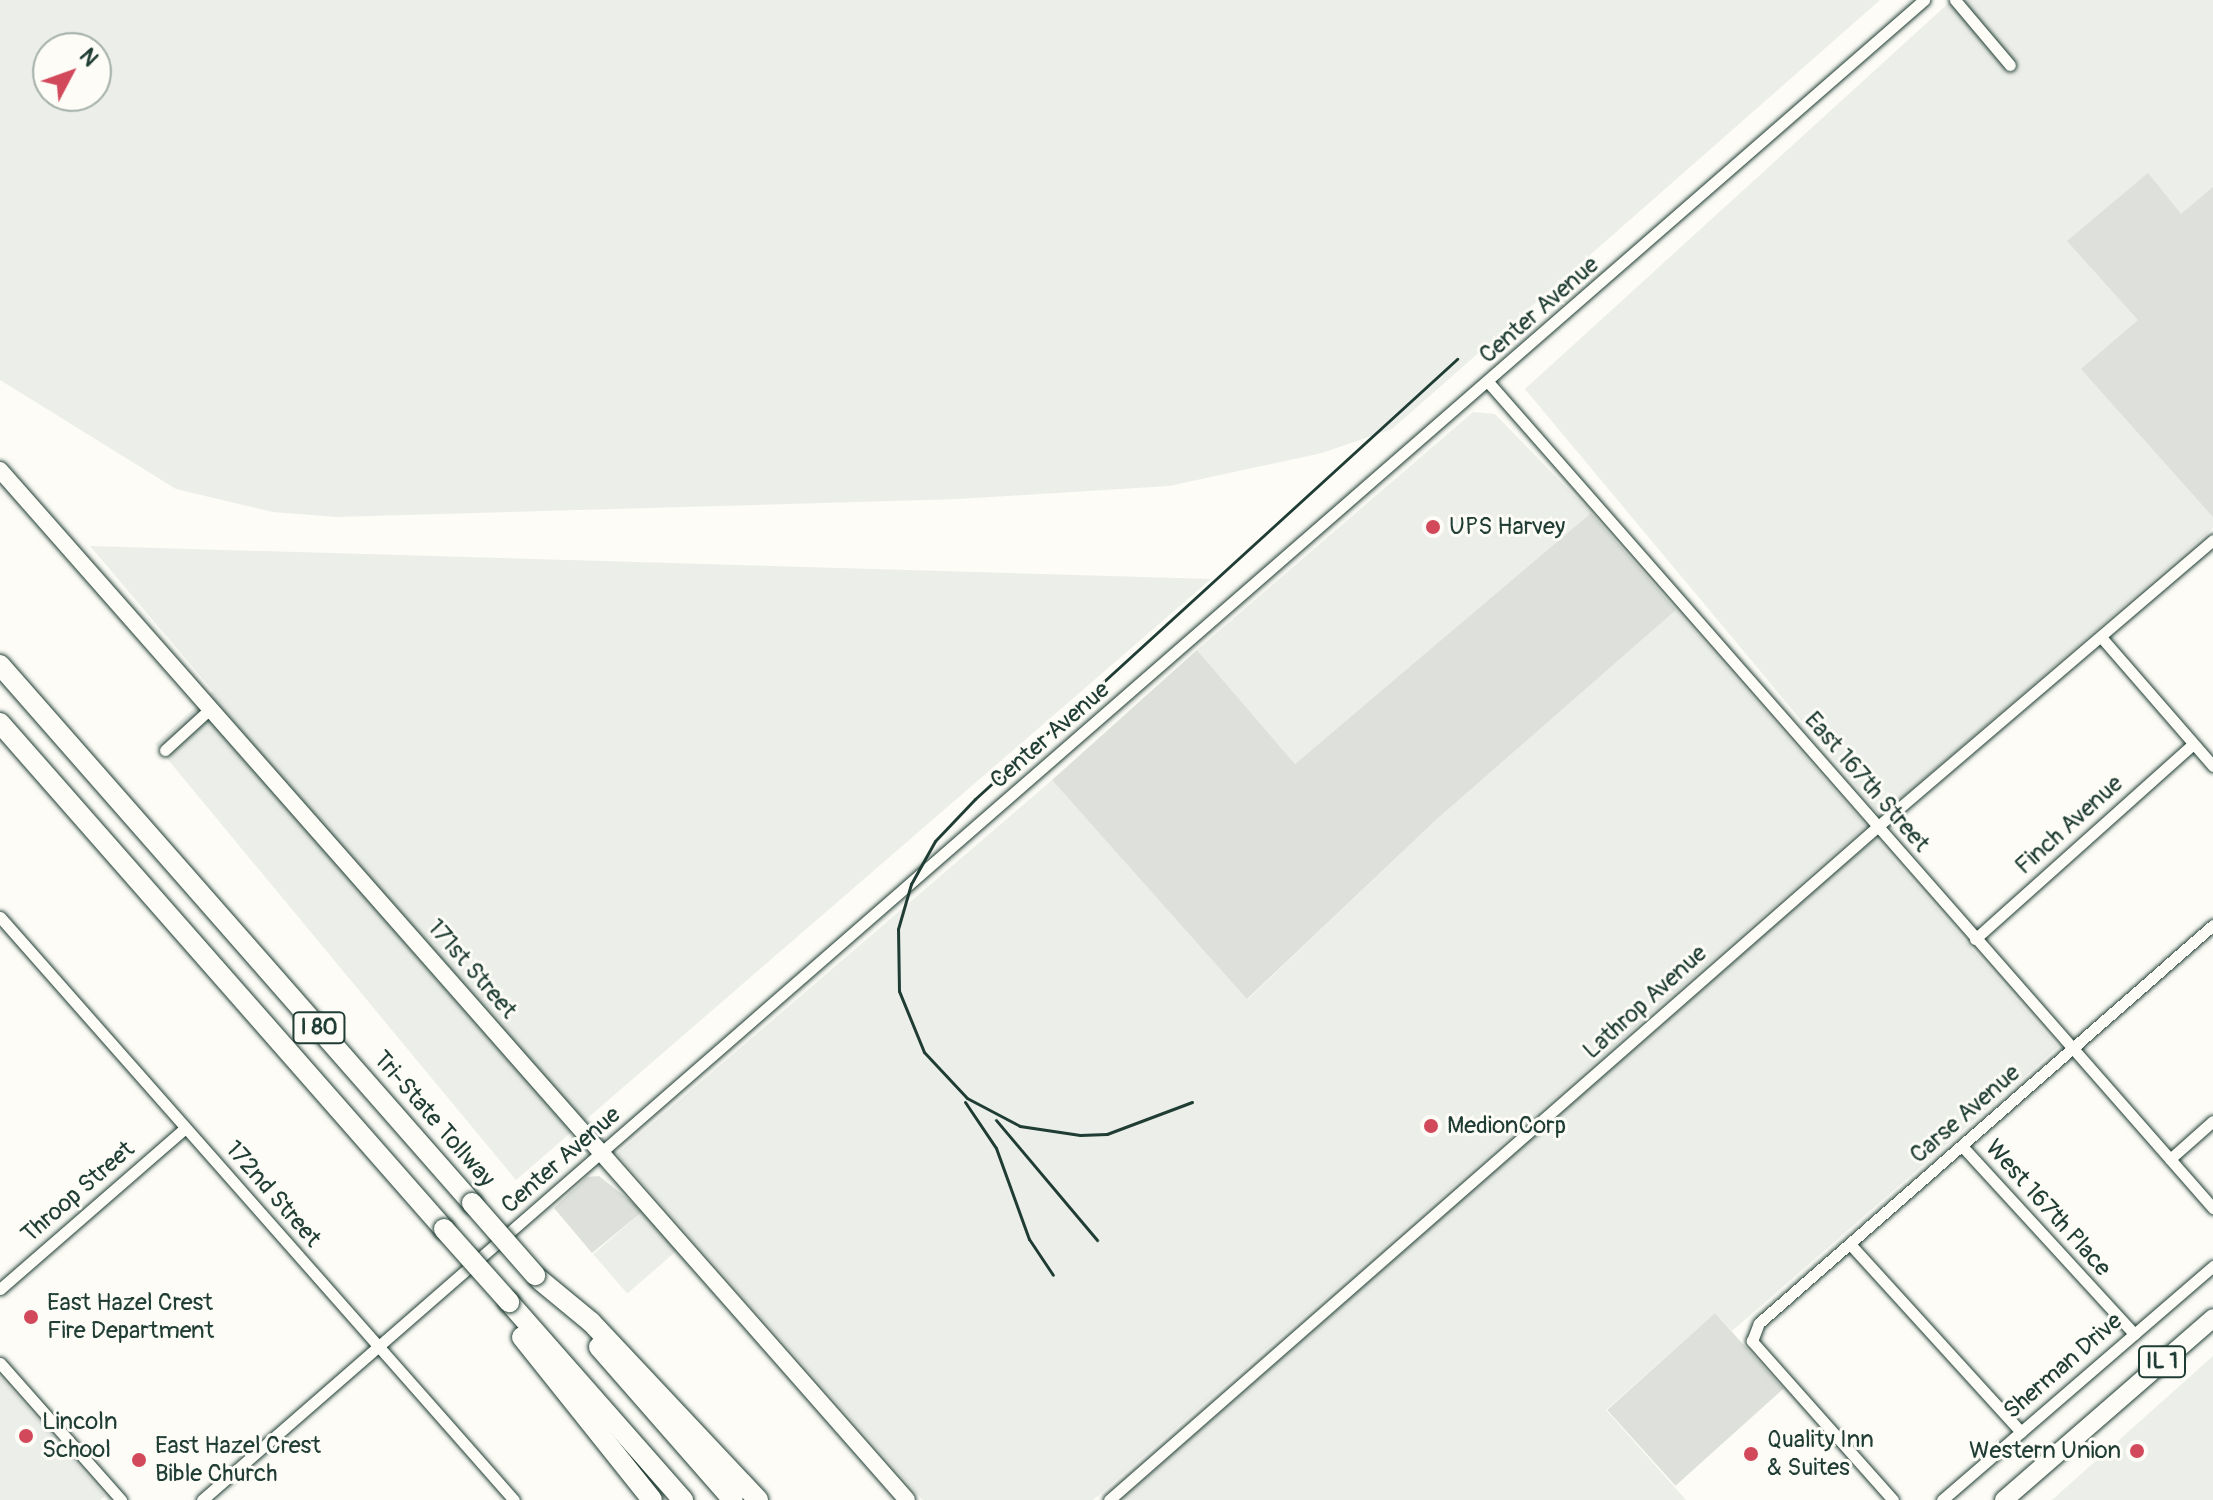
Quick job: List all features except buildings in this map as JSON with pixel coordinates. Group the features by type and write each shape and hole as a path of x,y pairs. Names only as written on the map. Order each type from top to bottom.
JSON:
{"highway":[{"name":"Tri-State Tollway","path":"0,665 733,1500"},
{"name":"I 80","path":"0,723 447,1232 504,1305 683,1500"},
{"path":"538,1277 591,1322 758,1500"},
{"path":"504,1305 652,1500"}],"main road":[{"name":"IL 1","path":"2004,1500 2213,1318"}],"street":[{"name":"Center Avenue","path":"202,1500 1489,383 1924,0"},
{"path":"1955,0 2010,65"},
{"name":"East 167th Street","path":"1489,383 2213,1208"},
{"name":"171st Street","path":"0,470 6,489 211,708 907,1500"},
{"name":"Lathrop Avenue","path":"1109,1500 1877,827 2212,542"},
{"path":"2101,637 2213,766"},
{"path":"165,750 211,708"},
{"name":"Finch Avenue","path":"1975,939 2193,744"},
{"name":"172nd Street","path":"0,917 514,1500"},
{"name":"Carse Avenue","path":"1893,1500 1752,1341 1759,1323 2213,925"},
{"path":"2170,1159 2213,1121"},
{"name":"Throop Street","path":"0,1289 185,1128"},
{"name":"West 167th Place","path":"1962,1146 2134,1334"},
{"path":"1850,1244 2021,1432"},
{"name":"Sherman Drive","path":"1942,1500 2213,1266"},
{"path":"0,1363 121,1500"}],"shaded area":[{"path":"0,0 1880,0 1392,429 1322,453 1169,486 959,499 336,517 273,512 176,489 0,380"},
{"path":"1952,0 2213,0 2213,528 1881,816 1525,389"},
{"path":"2148,173 2181,214 2213,187 2213,517 2081,369 2138,320 2067,241"},
{"path":"1473,412 1495,414 1591,513 1295,764 1197,650"},
{"path":"1591,513 1676,610 1437,819 1247,999 1052,780 1197,650 1295,764"},
{"path":"90,546 1211,579 516,1180 155,744 213,691"},
{"path":"1676,610 1866,826 1093,1500 923,1500 617,1154 1052,780 1248,999 1437,819"},
{"path":"1875,838 2058,1047 1732,1331 1715,1313 1606,1410 1686,1500 1120,1500"},
{"path":"599,1176 643,1211 592,1253 554,1208 587,1177"},
{"path":"643,1211 677,1250 627,1294 593,1254"},
{"path":"1715,1313 1783,1389 1675,1486 1607,1410"},
{"path":"2213,1356 2213,1500 2052,1500"},
{"name":"Lincoln School","path":"0,1377 105,1496 100,1500 0,1500"}],"railway":[{"path":"1192,1102 1107,1134 1080,1135 1020,1126 967,1098 924,1052 899,991 898,929 911,884 935,841 975,799 1457,359"},
{"path":"965,1102 996,1148 1029,1239 1053,1275"},
{"path":"996,1120 1097,1240"}],"place":[{"name":"UPS Harvey","path":"1433,527"},
{"name":"MedionCorp","path":"1431,1126"},
{"name":"East Hazel Crest Fire Department","path":"31,1317"},
{"name":"Lincoln School","path":"26,1436"},
{"name":"Western Union","path":"2137,1451"},
{"name":"Quality Inn & Suites","path":"1751,1454"},
{"name":"East Hazel Crest Bible Church","path":"139,1460"}]}
